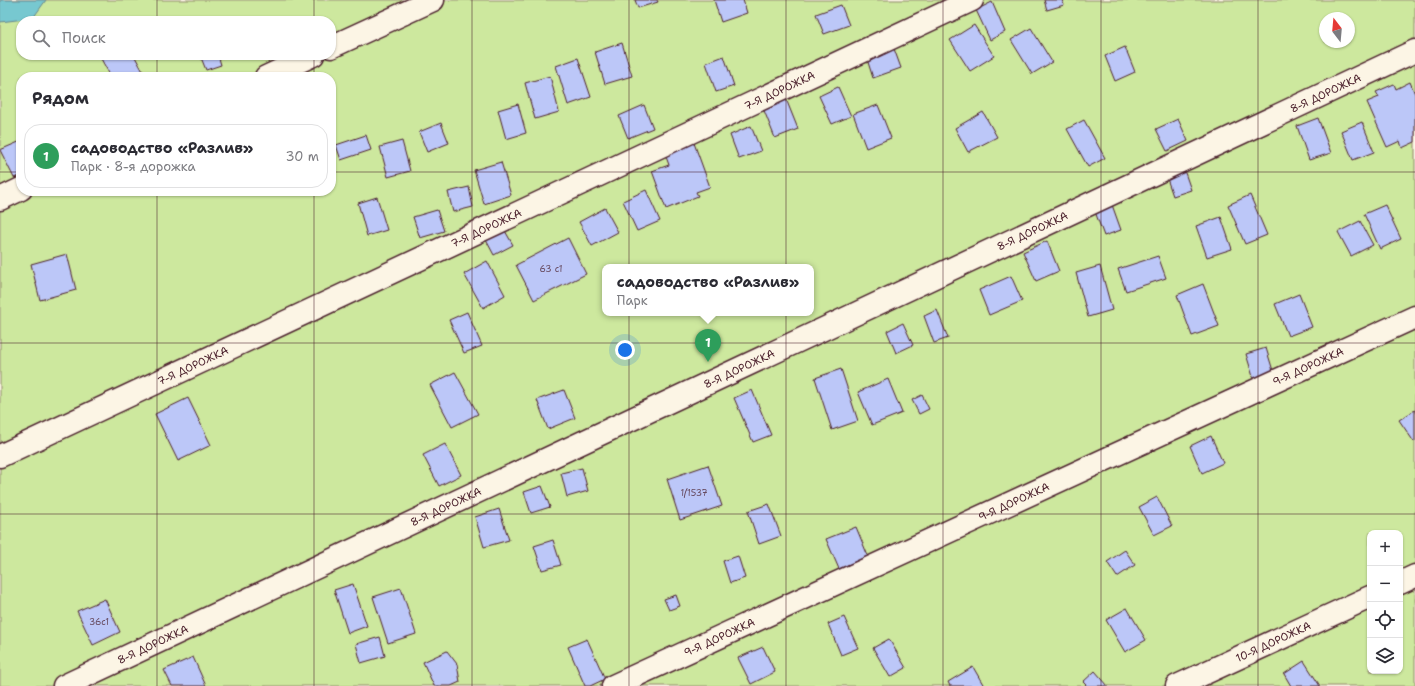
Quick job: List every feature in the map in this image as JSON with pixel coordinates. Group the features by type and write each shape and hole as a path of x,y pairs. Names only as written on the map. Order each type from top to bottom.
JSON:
{"street":[{"path":"336,45 433,0"},
{"name":"7-Я ДОРОЖКА","path":"0,456 972,0"},
{"name":"8-Я ДОРОЖКА","path":"64,686 1415,51"},
{"path":"277,72 303,60"},
{"path":"0,199 16,191"},
{"name":"9-Я ДОРОЖКА","path":"613,686 1415,317"},
{"path":"1403,582 1415,576"},
{"name":"10-Я ДОРОЖКА","path":"1177,686 1367,598"}],"green space":[{"path":"0,0 1415,0 1415,686 0,686"}],"water":[{"path":"0,0 46,0 34,16 16,16 16,20 0,22"}],"building":[{"path":"635,0 657,0 658,2 638,8"},
{"path":"714,0 743,0 747,13 721,22"},
{"path":"1044,0 1062,0 1064,5 1047,10"},
{"path":"992,2 1005,32 990,40 976,10"},
{"path":"841,5 849,25 824,34 816,14"},
{"path":"974,25 994,56 970,71 950,40"},
{"path":"1031,28 1052,62 1032,74 1011,40"},
{"path":"622,43 632,76 605,84 595,52"},
{"path":"893,46 901,68 873,78 866,56"},
{"path":"1125,47 1135,72 1115,81 1105,56"},
{"path":"724,56 734,86 716,92 706,63"},
{"path":"578,58 591,97 568,105 556,66"},
{"path":"102,60 137,60 143,72 108,72"},
{"path":"202,60 220,60 221,65 206,70"},
{"path":"550,76 559,112 535,119 525,83"},
{"path":"1410,82 1415,94 1415,142 1402,148 1400,141 1387,147 1367,102 1379,97 1376,92 1394,84 1396,89"},
{"path":"838,87 851,116 832,124 819,96"},
{"path":"786,99 798,129 775,138 763,108"},
{"path":"518,104 526,133 506,139 498,110"},
{"path":"644,105 653,128 628,138 619,116"},
{"path":"878,105 891,138 866,148 853,114"},
{"path":"983,112 997,137 968,152 955,128"},
{"path":"1318,118 1331,153 1309,160 1297,126"},
{"path":"1178,119 1188,141 1167,151 1156,129"},
{"path":"1084,120 1105,158 1088,167 1067,129"},
{"path":"1362,122 1374,152 1353,160 1341,131"},
{"path":"441,123 449,143 427,152 419,132"},
{"path":"751,126 761,151 739,159 730,135"},
{"path":"366,135 371,150 341,160 336,145"},
{"path":"402,141 410,171 388,177 380,147"},
{"path":"16,143 16,177 14,178 0,150"},
{"path":"694,143 710,187 696,192 698,196 666,209 652,171 669,165 665,154"},
{"path":"501,162 511,195 484,204 474,170"},
{"path":"1183,167 1191,190 1173,196 1165,173"},
{"path":"469,187 473,207 453,212 448,192"},
{"path":"646,190 660,221 637,231 623,201"},
{"path":"1250,195 1267,235 1245,244 1228,205"},
{"path":"377,197 387,230 367,236 358,203"},
{"path":"1111,202 1121,230 1104,236 1094,209"},
{"path":"1385,205 1401,239 1380,249 1364,214"},
{"path":"605,208 618,232 592,246 579,222"},
{"path":"437,210 444,231 420,238 413,217"},
{"path":"1221,217 1232,249 1207,257 1196,226"},
{"path":"1360,221 1373,245 1351,256 1338,232"},
{"path":"504,229 513,245 494,255 486,240"},
{"path":"568,238 586,274 534,300 516,265"},
{"path":"1047,241 1059,271 1036,281 1023,252"},
{"path":"67,254 76,290 40,300 31,264"},
{"path":"1158,256 1166,278 1126,291 1118,269"},
{"path":"487,261 505,295 483,308 464,274"},
{"path":"1100,266 1112,310 1088,317 1076,273"},
{"path":"1011,276 1022,301 989,315 979,290"},
{"path":"1203,284 1219,326 1192,336 1177,295"},
{"path":"1299,294 1312,327 1288,336 1275,304"},
{"path":"937,310 948,338 934,343 924,316"},
{"path":"467,312 482,346 464,353 449,320"},
{"path":"903,323 913,345 896,353 887,331"},
{"path":"1266,348 1274,374 1254,380 1246,354"},
{"path":"841,369 858,421 832,430 815,378"},
{"path":"455,372 478,414 452,427 430,385"},
{"path":"888,379 902,413 872,425 858,392"},
{"path":"564,390 575,418 548,429 537,400"},
{"path":"752,390 771,435 753,442 734,398"},
{"path":"922,395 929,409 919,414 912,400"},
{"path":"188,398 211,445 178,461 155,414"},
{"path":"1415,410 1415,441 1414,442 1399,420"},
{"path":"1211,436 1223,463 1202,473 1190,446"},
{"path":"445,444 461,475 439,486 423,455"},
{"path":"708,465 722,506 680,520 667,479"},
{"path":"582,468 588,491 567,497 561,473"},
{"path":"542,486 550,507 531,513 524,492"},
{"path":"1157,497 1172,526 1154,535 1139,507"},
{"path":"769,504 781,536 759,544 748,511"},
{"path":"499,509 509,540 484,547 475,517"},
{"path":"856,527 868,556 839,569 826,539"},
{"path":"553,540 561,565 542,570 534,546"},
{"path":"1125,550 1135,565 1117,577 1107,562"},
{"path":"738,556 745,578 730,583 723,561"},
{"path":"353,584 367,626 348,633 334,590"},
{"path":"401,588 416,634 388,643 373,597"},
{"path":"676,595 680,606 669,610 664,599"},
{"path":"105,599 120,632 93,645 77,611"},
{"path":"1127,608 1146,640 1125,652 1106,620"},
{"path":"844,617 858,648 841,655 828,624"},
{"path":"380,637 385,656 361,663 356,644"},
{"path":"587,639 605,679 590,686 585,686 568,647"},
{"path":"889,639 906,668 890,677 873,648"},
{"path":"763,647 775,672 751,684 738,658"},
{"path":"447,651 457,664 460,682 451,686 434,686 423,662"},
{"path":"193,657 206,686 172,686 164,670"},
{"path":"1304,661 1320,686 1291,686 1284,674"},
{"path":"973,667 984,686 950,686 948,682"},
{"path":"1095,671 1108,686 1087,686 1083,682"}],"place":[{"name":"садоводство «Разлив»","path":"708,362"}]}
